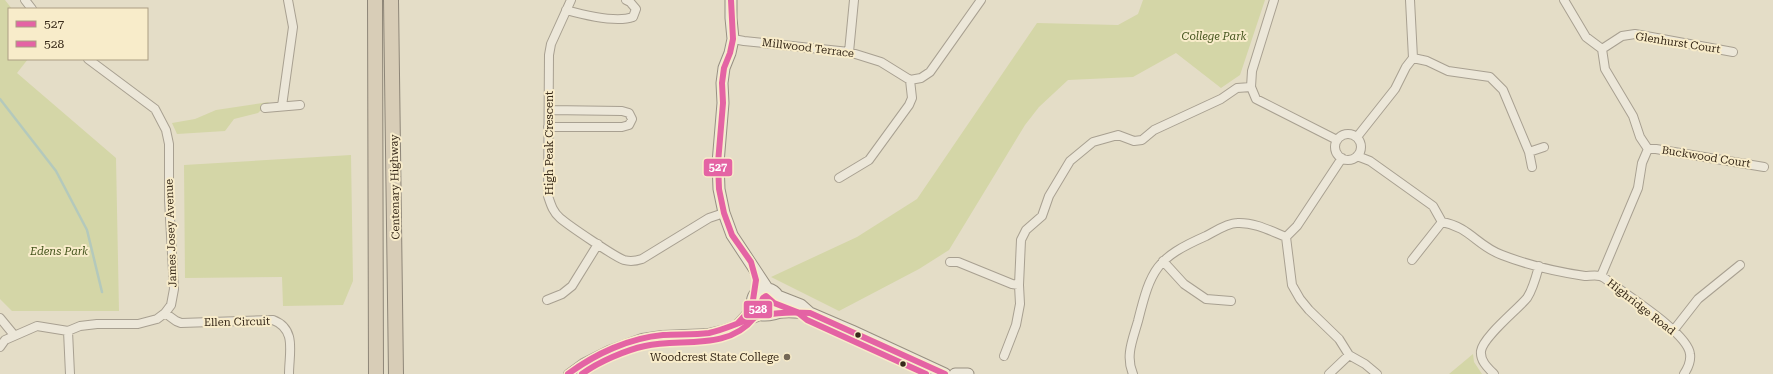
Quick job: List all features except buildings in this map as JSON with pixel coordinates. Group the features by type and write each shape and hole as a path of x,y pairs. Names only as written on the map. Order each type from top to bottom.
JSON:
{"highway":[{"name":"Centenary Highway","path":"375,0 376,374"},
{"name":"Centenary Highway","path":"391,0 396,374"}],"street":[{"path":"25,0 31,8"},
{"path":"282,106 293,27 288,0"},
{"name":"High Peak Crescent","path":"571,0 551,44 549,55 548,196 552,208 560,218 598,244 622,260 632,262 642,259 709,218 724,213"},
{"path":"566,10 579,14 624,20 634,17 636,10 630,2 626,0"},
{"path":"731,0 733,39 724,68 722,83 723,103 718,163 719,189 724,213 732,235 752,262 767,288"},
{"path":"849,52 854,0"},
{"path":"839,178 869,160 876,152 909,105 912,98 910,80 922,78 930,72 981,0"},
{"path":"1274,0 1252,71 1251,87 1256,99 1337,140"},
{"path":"1357,137 1395,89 1406,67 1413,58 1410,0"},
{"path":"1564,0 1586,37 1602,49 1605,69 1633,116 1640,137 1648,149 1642,164 1638,188 1601,276"},
{"name":"Glenhurst Court","path":"1602,49 1622,36 1635,34 1733,52"},
{"name":"Millwood Terrace","path":"733,39 849,52 881,62 910,80"},
{"path":"1413,58 1427,61 1448,71 1490,77 1498,83 1504,90 1529,152 1532,168"},
{"name":"James Josey Avenue","path":"89,60 155,110 166,130 169,144 169,200 174,291 171,305 165,313"},
{"path":"1004,356 1016,324 1020,304 1019,285 1021,240 1026,230 1042,216 1049,196 1063,171 1078,153 1093,142 1118,135 1134,141 1142,140 1154,130 1221,99 1237,88 1251,87"},
{"path":"265,108 300,105"},
{"path":"548,128 622,127 629,125 632,119 629,113 622,111 549,110"},
{"path":"1337,140 1346,134 1357,137"},
{"path":"1337,140 1336,150 1342,158 1350,160 1357,156 1361,146 1357,137"},
{"path":"1529,152 1544,147"},
{"name":"Buckwood Court","path":"1648,149 1656,149 1764,167"},
{"path":"1357,156 1370,161 1433,206 1442,222 1412,260"},
{"path":"1286,237 1297,226 1342,158"},
{"path":"1133,374 1129,363 1132,340 1145,293 1152,276 1163,261 1179,248 1235,222 1251,224 1286,237"},
{"name":"Highridge Road","path":"1442,222 1454,224 1464,229 1485,247 1498,254 1539,266 1585,276 1601,276 1631,296 1673,330 1683,341 1690,353 1689,367 1684,374"},
{"path":"1286,237 1292,285 1309,310 1339,339 1349,356 1365,364 1377,374"},
{"path":"547,300 562,294 572,286 598,244"},
{"path":"1163,261 1184,284 1206,299 1231,301"},
{"path":"752,262 756,280 754,298 755,309 768,314"},
{"path":"950,262 958,262 1012,284 1019,285"},
{"path":"1673,330 1698,299 1740,265"},
{"path":"1494,374 1486,366 1482,359 1481,351 1486,340 1528,297 1539,266"},
{"path":"738,323 748,312 754,298 760,290 767,288 772,289 778,296 801,305 810,313 946,374"},
{"path":"768,314 779,305 778,296"},
{"path":"568,374 583,362 609,350 642,338 682,333 708,333 725,329 738,323 768,314 786,312 810,313"},
{"path":"0,348 5,340 36,326 68,331 80,326 97,324 138,324 157,319 165,313"},
{"name":"Ellen Circuit","path":"165,313 181,323 273,320 281,323 287,329 290,337 289,374"},
{"path":"0,318 14,335"},
{"path":"68,331 70,374"},
{"path":"1329,374 1349,356"},
{"path":"955,374 968,374"}],"green space":[{"name":"Edens Park","path":"0,0 5,0 11,8 8,8 8,60 27,60 17,73 116,158 119,311 12,311 0,299"},
{"name":"College Park","path":"1143,0 1265,0 1240,75 1221,88 1176,53 1133,77 1068,80 1039,107 1025,125 949,250 919,269 839,311 771,277 857,237 917,199 1037,23 1118,25 1138,14"},
{"path":"269,102 258,113 234,119 225,131 177,134 172,123 195,119 216,110"},
{"path":"351,155 353,281 343,305 283,306 282,277 185,278 184,165"},
{"path":"1473,354 1474,362 1482,374 1449,374"}],"waterway":[{"path":"0,99 56,171 87,230 102,292"}],"transit line":[{"name":"527","path":"731,0 733,39 730,53 724,68 722,83 723,103 718,163 719,189 724,213 732,235 751,262 756,280 753,300 748,312 738,323"},
{"name":"528","path":"582,374 604,361 621,353 637,348 659,344 718,339 731,335 743,328 754,318 763,298 766,296 774,303 797,312 807,320 926,374"},
{"name":"527","path":"568,374 589,360 625,343 663,335 709,333 764,315 793,312 810,313 945,374"}],"place":[{"name":"Woodcrest State College","path":"787,357"}]}
